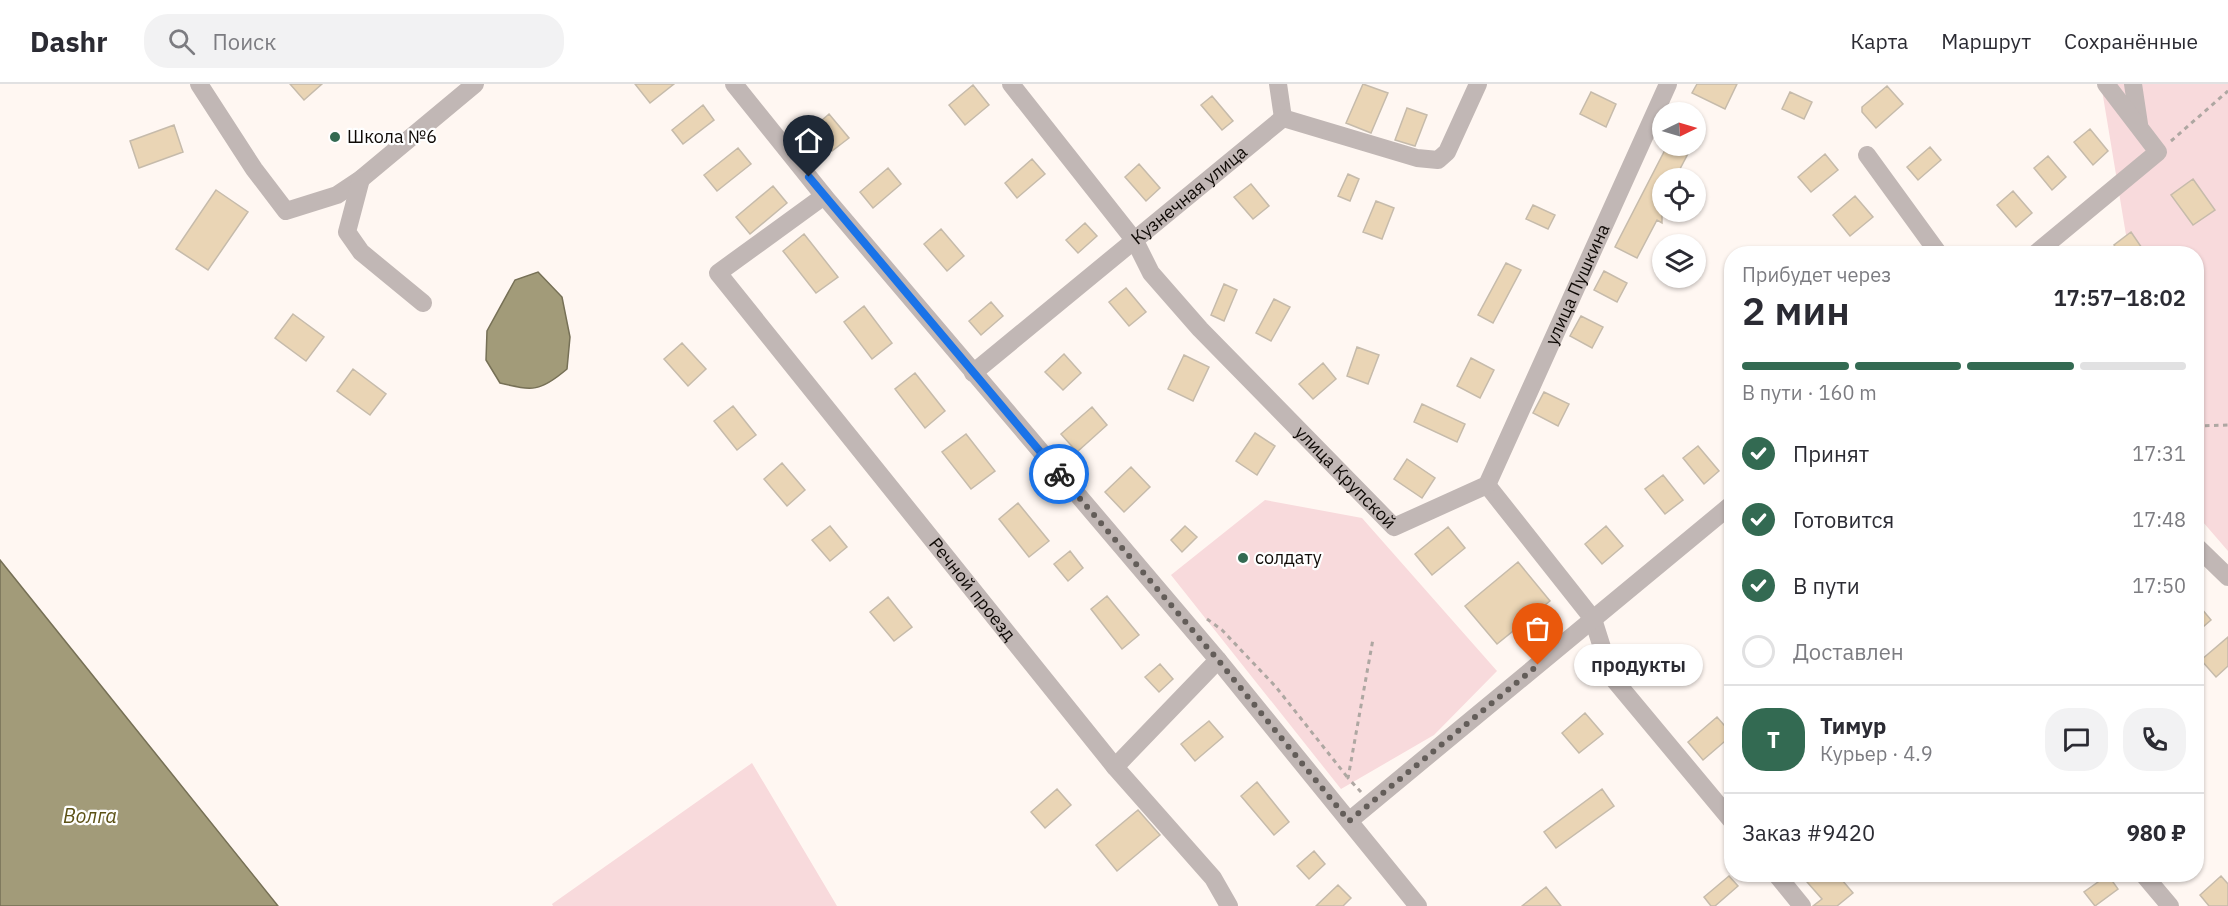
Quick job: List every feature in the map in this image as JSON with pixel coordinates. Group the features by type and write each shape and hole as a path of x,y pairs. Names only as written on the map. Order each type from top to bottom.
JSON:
{"street":[{"path":"199,84 254,169 286,211 337,195 475,84"},
{"path":"734,84 824,196 1218,660 1418,906"},
{"name":"улица Крупской","path":"1011,84 1135,241 1151,273 1200,329 1394,527 1487,485"},
{"path":"1278,84 1283,118 1417,158 1438,160 1447,152 1478,84"},
{"name":"улица Пушкина","path":"1487,485 1668,84"},
{"path":"2045,246 2158,152 2106,84"},
{"path":"2133,84 2140,128"},
{"name":"Кузнечная улица","path":"973,373 1283,118"},
{"path":"1867,156 1933,246"},
{"path":"361,178 347,232 361,252 423,303"},
{"name":"Речной проезд","path":"824,196 718,273 1115,767 1213,878 1228,906"},
{"path":"1487,485 1593,619 1611,676 1724,812"},
{"path":"1349,821 1724,511"},
{"path":"2204,554 2228,577"},
{"path":"1115,767 1218,660"},
{"path":"1782,882 1802,906"},
{"path":"2150,882 2170,906"}],"path":[{"path":"2158,152 2228,91"},
{"path":"2204,426 2228,424"},
{"path":"1205,618 1222,630 1276,687 1348,778 1372,803"},
{"path":"1348,778 1373,639"}],"shaded area":[{"path":"2101,84 2228,84 2228,551 2204,523 2204,246 2128,246"},
{"path":"1265,500 1362,518 1497,671 1434,735 1341,789 1171,575"},
{"path":"752,763 837,906 553,906 552,904"}],"water":[{"path":"538,272 562,297 570,337 567,369 550,382 536,388 500,383 486,360 487,331 515,280"},
{"name":"Волга","path":"0,560 278,906 0,906"}],"building":[{"path":"290,84 322,84 304,100"},
{"path":"635,84 674,84 650,103"},
{"path":"1363,84 1388,93 1371,133 1346,123"},
{"path":"1697,84 1737,84 1725,109 1692,93"},
{"path":"973,85 989,105 965,125 949,105"},
{"path":"1887,86 1903,104 1876,128 1862,112 1862,107"},
{"path":"1591,92 1616,104 1606,127 1580,114"},
{"path":"1790,92 1812,102 1804,119 1782,109"},
{"path":"1212,96 1233,121 1222,130 1201,105"},
{"path":"703,105 714,120 683,144 672,130"},
{"path":"1407,108 1427,115 1415,146 1395,140"},
{"path":"829,114 849,138 832,151 813,128"},
{"path":"174,125 183,152 139,168 130,141"},
{"path":"2090,129 2108,151 2093,165 2074,142"},
{"path":"1930,147 1941,160 1918,180 1907,167"},
{"path":"738,148 751,164 717,191 704,175"},
{"path":"1825,154 1838,170 1811,192 1798,177"},
{"path":"1662,156 1687,156 1681,168 1656,168"},
{"path":"2048,156 2066,177 2052,190 2034,168"},
{"path":"1032,159 1045,174 1017,198 1005,183"},
{"path":"1139,164 1160,188 1146,201 1125,177"},
{"path":"888,168 901,184 873,208 860,192"},
{"path":"1348,174 1359,179 1350,201 1338,196"},
{"path":"1652,175 1652,222 1656,222 1637,258 1615,247"},
{"path":"2193,179 2215,210 2193,225 2171,195"},
{"path":"1251,184 1269,206 1253,219 1234,197"},
{"path":"773,186 787,203 750,234 736,217"},
{"path":"216,190 248,212 208,270 176,249"},
{"path":"2013,191 2032,213 2016,227 1997,205"},
{"path":"1855,196 1873,217 1850,236 1833,215"},
{"path":"1376,201 1394,208 1382,239 1363,232"},
{"path":"1533,205 1555,215 1548,229 1526,219"},
{"path":"1085,223 1097,236 1078,253 1066,240"},
{"path":"941,229 964,256 947,271 924,244"},
{"path":"2131,232 2141,246 2115,246"},
{"path":"804,234 838,277 816,293 783,251"},
{"path":"1506,263 1521,270 1493,323 1478,315"},
{"path":"1604,271 1627,283 1617,302 1594,290"},
{"path":"1224,284 1237,290 1224,321 1211,315"},
{"path":"1126,288 1146,312 1129,326 1109,302"},
{"path":"1274,299 1290,307 1271,341 1256,333"},
{"path":"991,302 1003,316 981,335 969,321"},
{"path":"864,306 892,343 872,359 844,322"},
{"path":"293,314 324,337 306,361 275,338"},
{"path":"1581,316 1603,327 1592,348 1570,336"},
{"path":"682,343 706,369 688,386 664,359"},
{"path":"1357,347 1379,355 1368,384 1347,376"},
{"path":"1064,354 1081,373 1063,390 1045,372"},
{"path":"1184,355 1209,367 1193,401 1168,389"},
{"path":"1471,358 1494,370 1480,398 1457,386"},
{"path":"1323,363 1336,379 1313,399 1299,384"},
{"path":"353,369 386,394 370,415 337,391"},
{"path":"915,373 945,411 925,428 895,389"},
{"path":"1544,392 1569,404 1558,426 1533,413"},
{"path":"1422,404 1465,424 1457,442 1414,422"},
{"path":"733,406 756,435 737,450 714,421"},
{"path":"1092,407 1107,425 1077,452 1061,434"},
{"path":"1255,433 1275,446 1257,475 1236,461"},
{"path":"966,434 995,471 971,489 942,452"},
{"path":"1698,446 1719,471 1704,484 1683,458"},
{"path":"1407,459 1435,478 1422,498 1394,479"},
{"path":"782,463 805,490 787,506 764,479"},
{"path":"1131,467 1150,487 1124,512 1105,492"},
{"path":"1663,475 1683,500 1665,514 1645,489"},
{"path":"1018,503 1049,541 1029,557 999,519"},
{"path":"830,526 847,547 830,561 812,540"},
{"path":"1185,526 1197,537 1182,552 1171,540"},
{"path":"1606,526 1623,546 1602,564 1585,544"},
{"path":"1448,527 1465,548 1432,575 1415,554"},
{"path":"1070,551 1083,568 1068,581 1054,564"},
{"path":"1518,562 1550,601 1497,644 1465,606"},
{"path":"1107,596 1139,635 1122,649 1091,609"},
{"path":"888,597 912,627 894,641 870,612"},
{"path":"2204,612 2211,620 2204,626"},
{"path":"2228,637 2228,666 2216,677 2204,663 2204,657"},
{"path":"1160,664 1173,679 1159,692 1145,677"},
{"path":"1585,713 1603,734 1579,753 1562,733"},
{"path":"1717,717 1724,725 1724,742 1703,760 1688,742"},
{"path":"1209,721 1223,737 1195,761 1181,744"},
{"path":"1257,782 1289,822 1274,835 1241,796"},
{"path":"1057,789 1071,805 1045,828 1031,812"},
{"path":"1602,789 1614,806 1556,848 1544,832"},
{"path":"1138,810 1160,835 1117,871 1096,845"},
{"path":"1314,851 1325,864 1309,879 1297,866"},
{"path":"2221,876 2228,884 2228,906 2209,906 2200,895"},
{"path":"1724,880 1734,882 1738,886 1715,906 1711,906 1704,897"},
{"path":"1807,882 1844,882 1853,893 1837,906 1813,906 1822,899"},
{"path":"2098,882 2113,882 2118,889 2095,906 2084,892"},
{"path":"1338,885 1351,898 1343,906 1316,906"},
{"path":"1546,887 1561,906 1522,906"}],"way so far":[{"path":"1059,474 1218,660 1349,821 1538,665"}],"place":[{"name":"Школа №6","path":"335,137"},
{"name":"солдату","path":"1243,558"},
{"name":"продукты","path":"1538,665"}],"route":[{"path":"809,177 1059,474"}]}
